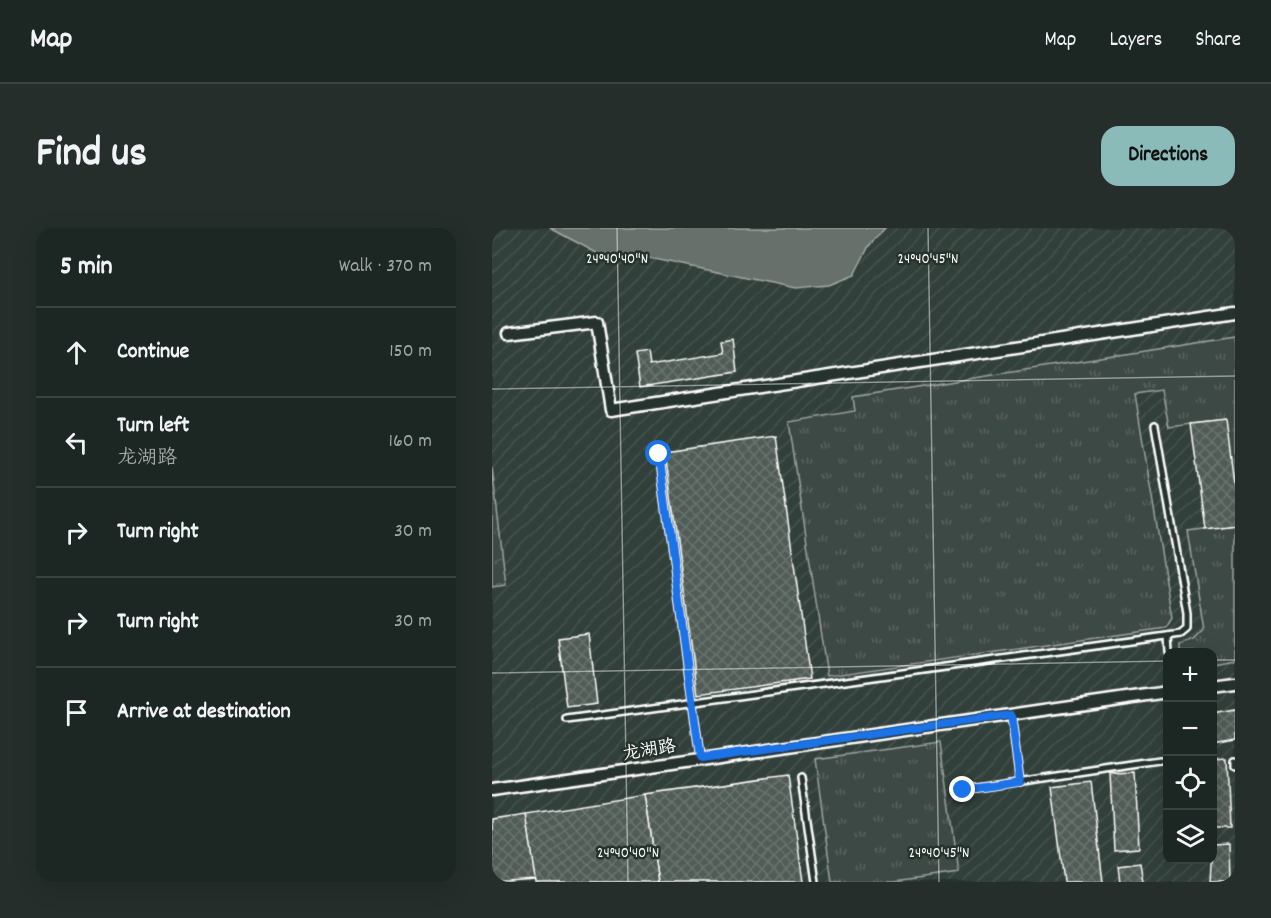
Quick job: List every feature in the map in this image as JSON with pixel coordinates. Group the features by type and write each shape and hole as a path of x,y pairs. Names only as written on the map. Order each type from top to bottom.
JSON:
{"street":[{"path":"509,333 597,322 611,410 1235,313"},
{"path":"1217,686 1235,684"},
{"name":"龙湖路","path":"492,790 1163,693"}],"lane":[{"path":"567,720 1184,632 1188,620 1155,425"},
{"path":"659,454 700,758"},
{"path":"1168,636 1169,648"},
{"path":"1011,715 1020,782"},
{"path":"1235,760 1235,765"},
{"path":"963,790 1160,761"},
{"path":"801,778 816,882"}],"shaded area":[{"path":"492,228 550,228 604,257 639,256 796,288 813,288 844,281 861,266 869,246 885,228 1235,228 1235,882 492,882"},
{"path":"550,228 885,228 869,246 854,275 829,285 796,288 639,256 604,257"}],"green space":[{"path":"1235,337 1235,491 1225,420 1169,427 1162,390 1135,394 1172,618 1166,628 827,676 789,422 855,411 853,397"},
{"path":"492,467 506,585 492,587"},
{"path":"1235,525 1235,659 1217,662 1217,648 1180,648 1180,645 1194,640 1204,630 1188,531"},
{"path":"941,742 959,873 894,882 832,882 815,759"}],"building":[{"path":"733,339 737,372 640,387 635,354 647,352 649,365 723,353 721,341"},
{"path":"1226,420 1235,491 1235,525 1205,529 1191,424"},
{"path":"776,436 810,679 698,694 665,452"},
{"path":"589,634 597,704 567,708 558,638"},
{"path":"1235,710 1235,740 1217,743 1217,713"},
{"path":"1227,758 1230,828 1217,828 1217,759"},
{"path":"1135,773 1139,848 1114,850 1110,774"},
{"path":"788,775 803,882 658,882 645,795"},
{"path":"1091,782 1103,882 1064,882 1052,787"},
{"path":"645,795 658,882 536,882 526,814"},
{"path":"526,814 536,879 492,882 492,819"},
{"path":"1229,844 1230,882 1210,882 1211,864 1217,864 1217,845"},
{"path":"1140,863 1143,882 1120,882 1118,866"}],"route":[{"path":"659,454 700,758 1011,715 1020,782 963,790"}]}
